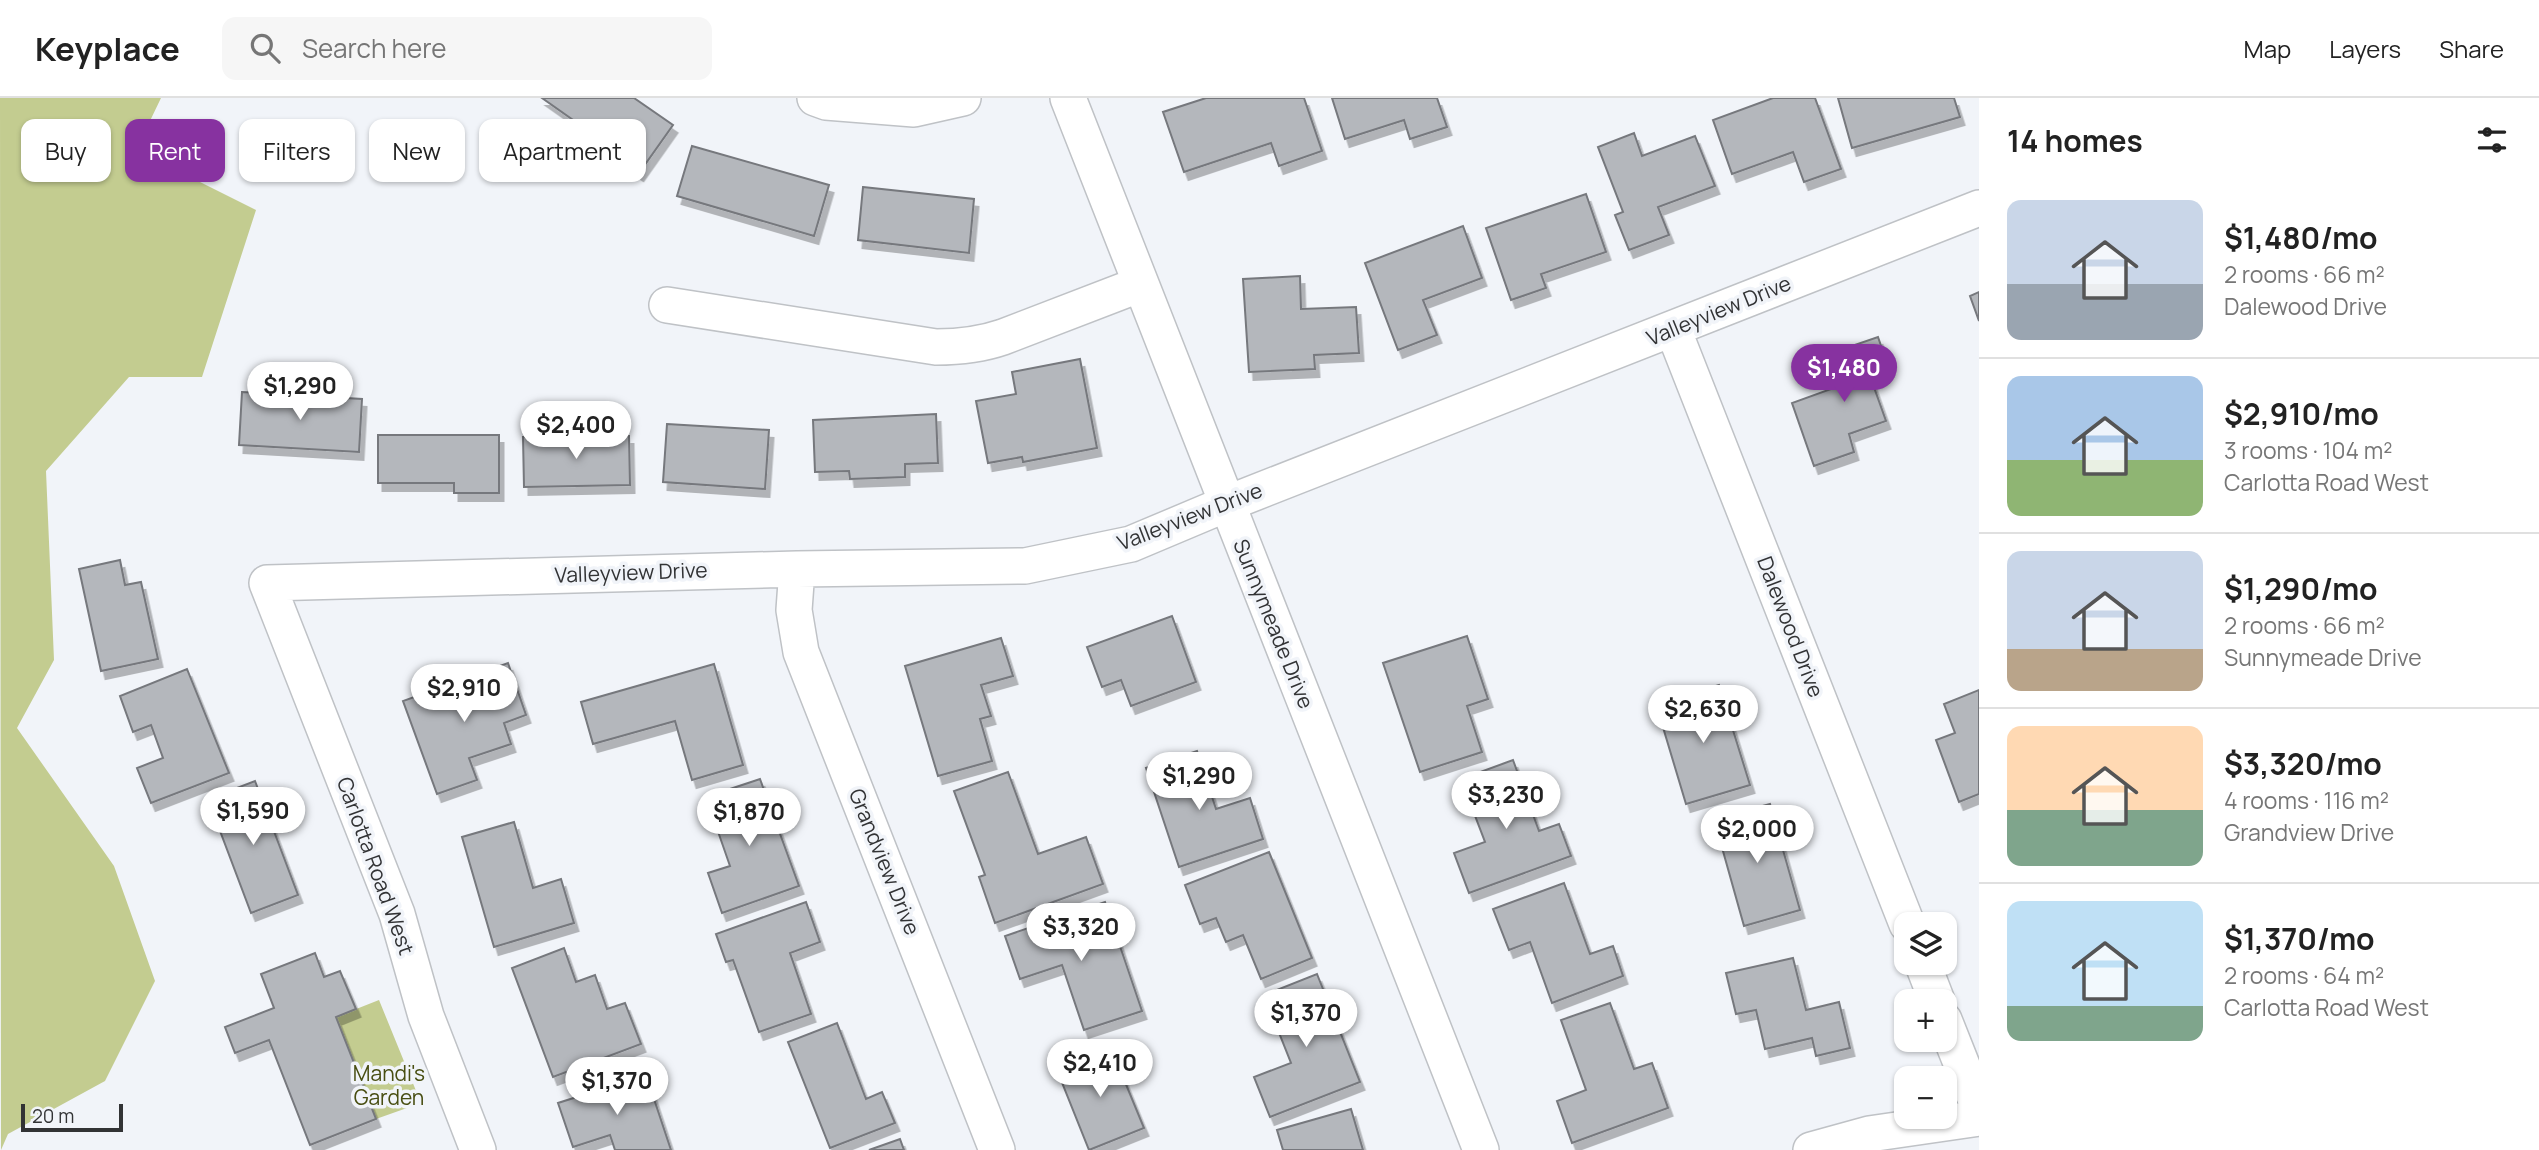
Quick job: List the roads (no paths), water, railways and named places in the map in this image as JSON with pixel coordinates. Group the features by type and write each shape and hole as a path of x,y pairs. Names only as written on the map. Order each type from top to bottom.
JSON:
{"street":[{"path":"815,98 826,102 914,109 963,98"},
{"name":"Sunnymeade Drive","path":"1068,98 1481,1150"},
{"name":"Valleyview Drive","path":"267,583 797,569 1025,566 1131,544 1226,504 1979,208"},
{"path":"667,305 914,344 963,347 982,345 1140,284"},
{"name":"Dalewood Drive","path":"1673,329 1902,912"},
{"name":"Grandview Drive","path":"797,569 794,610 801,652 997,1150"},
{"name":"Carlotta Road West","path":"267,583 397,914 426,1016 478,1150"},
{"path":"1957,1052 1979,1108"},
{"path":"1811,1150 1869,1134 1979,1118"}],"park label":[{"name":"Mandi's Garden","path":"389,1086"}]}
